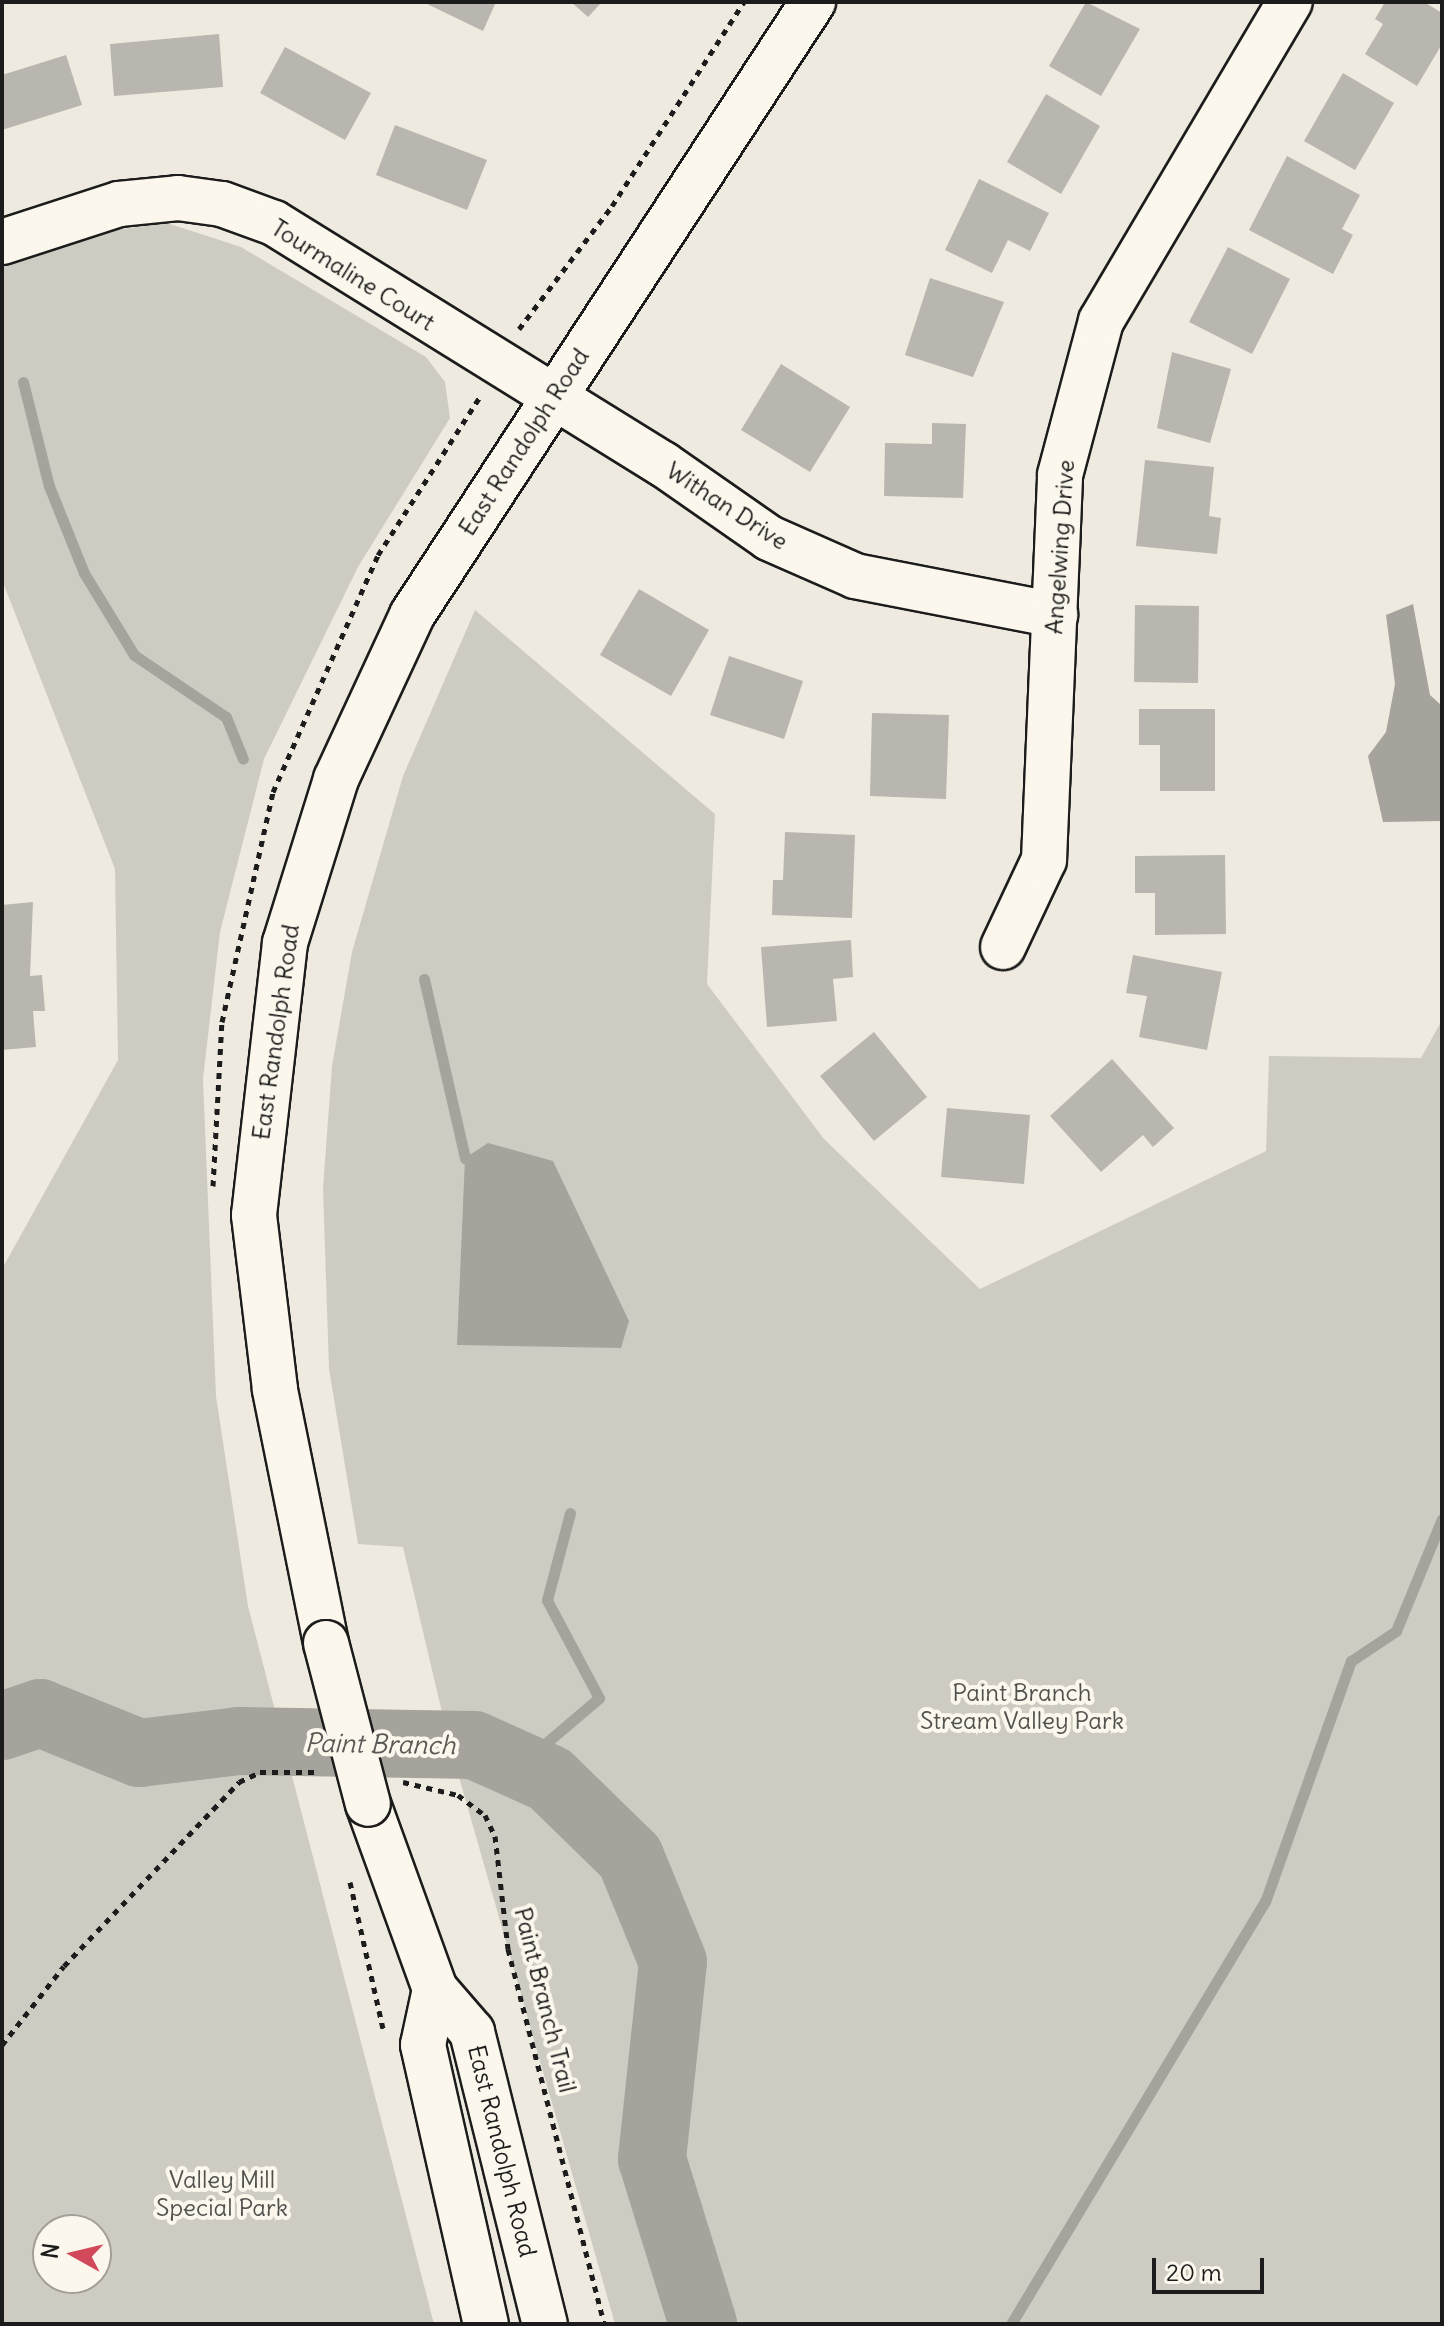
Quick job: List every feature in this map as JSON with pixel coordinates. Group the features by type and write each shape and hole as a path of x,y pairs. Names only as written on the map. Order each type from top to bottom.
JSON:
{"main road":[{"name":"East Randolph Road","path":"545,2324 472,2032 435,1989 380,1793 326,1643 275,1389 254,1215 285,943 336,779 412,615 550,399 813,2"},
{"name":"Angelwing Drive","path":"1003,947 1044,860 1060,475 1101,321 1290,2"},
{"name":"Tourmaline Court","path":"2,242 119,204 178,198 222,204 274,223 550,399"},
{"name":"Withan Drive","path":"550,399 663,464 769,538 855,576 1055,615"},
{"path":"435,1989 423,2045 486,2324"}],"path":[{"path":"2,2045 64,1966 239,1782 277,1770 333,1774"},
{"name":"Paint Branch Trail","path":"380,1793 458,1795 485,1815 495,1836 508,1949 604,2324"}],"green space":[{"name":"Valley Mill Special Park","path":"167,223 241,247 426,357 445,382 450,418 358,567 264,759 220,932 203,1079 216,1396 248,1606 434,2324 2,2324 2,1269 118,1060 115,869 2,580 2,267 79,235"},
{"name":"Paint Branch Stream Valley Park","path":"475,610 715,814 707,984 824,1139 980,1289 1266,1151 1269,1056 1421,1058 1442,1020 1442,2324 615,2324 449,1742 403,1547 358,1544 329,1369 323,1188 332,1066 352,952 403,776"}],"shaded area":[{"path":"1413,604 1430,695 1442,706 1442,821 1383,822 1368,756 1386,732 1395,684 1386,615"},
{"path":"488,1143 553,1161 629,1321 621,1348 457,1345 465,1158"}],"building":[{"path":"423,2 496,2 483,31"},
{"path":"571,2 602,2 588,17"},
{"path":"1086,2 1140,29 1101,96 1049,66"},
{"path":"1385,2 1424,2 1442,13 1442,44 1417,86 1365,54 1383,24 1375,19"},
{"path":"219,34 223,87 114,96 110,44"},
{"path":"285,47 371,93 345,140 260,93"},
{"path":"66,55 82,105 2,130 2,75"},
{"path":"1343,73 1394,103 1355,170 1304,141"},
{"path":"1046,94 1100,126 1061,194 1007,162"},
{"path":"395,125 487,160 467,210 376,175"},
{"path":"1287,156 1360,195 1342,229 1353,235 1333,274 1249,230"},
{"path":"979,179 1049,213 1030,251 1008,240 992,273 945,250"},
{"path":"1228,247 1290,279 1252,354 1189,322"},
{"path":"930,278 1004,302 973,377 905,355"},
{"path":"1172,352 1231,369 1210,443 1157,428"},
{"path":"781,364 850,407 810,472 741,430"},
{"path":"932,423 966,424 963,498 884,496 885,443 932,444"},
{"path":"1145,460 1214,467 1209,516 1221,518 1217,554 1136,546"},
{"path":"639,589 709,630 671,696 600,655"},
{"path":"1135,605 1199,606 1198,683 1134,682"},
{"path":"729,656 803,681 784,739 710,715"},
{"path":"1139,709 1215,709 1215,791 1160,791 1160,745 1139,745"},
{"path":"872,713 949,715 946,799 870,796"},
{"path":"785,832 855,835 852,918 772,915 773,880 783,880"},
{"path":"1225,855 1226,934 1155,935 1155,893 1135,893 1135,856"},
{"path":"33,902 30,976 42,975 45,1011 33,1011 36,1047 2,1050 2,905"},
{"path":"851,940 853,977 833,979 837,1021 767,1027 761,947"},
{"path":"1133,955 1222,972 1207,1050 1139,1037 1147,996 1126,993"},
{"path":"874,1032 927,1097 874,1141 820,1076"},
{"path":"1112,1059 1174,1128 1153,1147 1143,1135 1101,1172 1050,1116"},
{"path":"947,1108 1030,1115 1024,1184 941,1177"}],"waterway":[{"path":"23,382 49,486 84,573 134,655 226,717 243,759"},
{"path":"424,979 465,1158"},
{"path":"519,1766 599,1698 547,1600 570,1513"},
{"path":"1011,2324 1265,1902 1351,1661 1396,1631 1442,1519"},
{"name":"Paint Branch","path":"2,1726 40,1713 139,1753 239,1741 474,1745 550,1779 630,1857 673,1962 652,2159 703,2324"}]}
